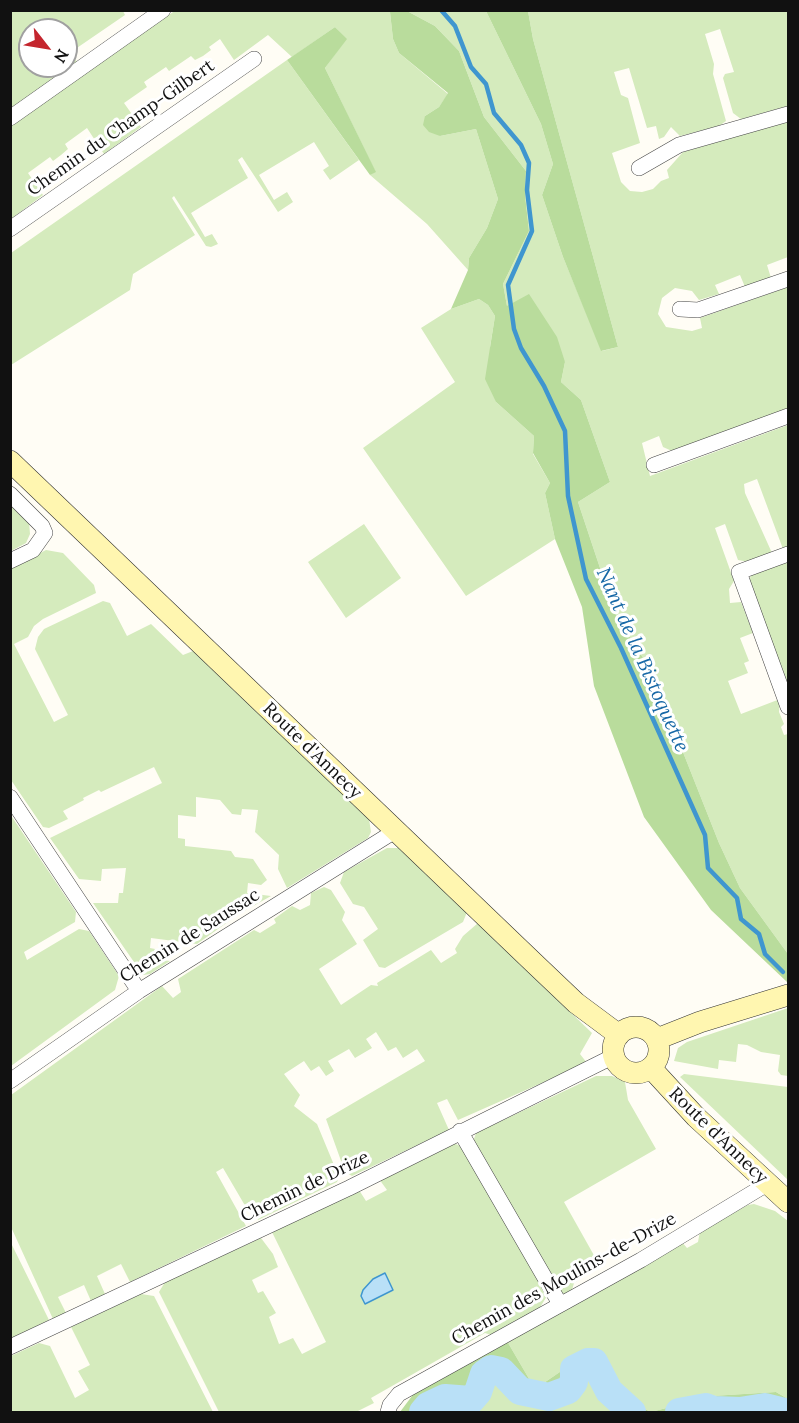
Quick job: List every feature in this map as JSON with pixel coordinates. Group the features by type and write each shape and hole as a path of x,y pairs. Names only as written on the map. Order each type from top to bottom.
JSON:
{"main road":[{"name":"Route d'Annecy","path":"10,461 576,1003 619,1035"},
{"path":"657,1039 700,1022 789,995"},
{"path":"632,1027 647,1029 657,1039 659,1055 651,1068 645,1072 630,1072 621,1067 614,1056 614,1045 619,1035 632,1027"},
{"name":"Route d'Annecy","path":"651,1068 684,1105 789,1202"}],"street":[{"path":"10,118 163,10"},
{"name":"Chemin du Champ-Gilbert","path":"10,230 254,59"},
{"path":"639,168 679,145 789,114"},
{"path":"680,309 698,310 789,279"},
{"path":"654,465 789,416"},
{"path":"10,494 42,526 45,533 33,550 10,561"},
{"path":"789,554 739,572 789,707"},
{"path":"10,797 139,991"},
{"name":"Chemin de Saussac","path":"10,1081 139,991 396,831"},
{"name":"Chemin de Drize","path":"10,1347 338,1193 614,1056"},
{"path":"460,1131 560,1304"},
{"name":"Chemin des Moulins-de-Drize","path":"388,1413 390,1405 399,1394 767,1184"}],"green space":[{"path":"176,10 393,11 390,12 393,39 399,53 448,94 439,107 425,116 440,136 476,129 498,199 487,228 469,258 468,270 427,224 370,175 375,171 325,68 346,39 335,27 292,57 268,35 234,60 220,39 209,47 211,50 203,56 195,60 191,56 169,71 166,67 144,82 147,87 124,103 141,127 104,154 87,128 65,144 68,149 61,155 53,161 50,157 28,173 43,195 11,219 11,124"},
{"path":"11,11 123,11 125,15 78,47 78,18 18,18 18,78 54,78 11,108"},
{"path":"407,11 486,11 541,124 553,164 542,195 563,257 602,351 618,347 533,39 528,11 788,11 788,106 741,119 733,113 723,78 725,74 734,72 720,29 705,34 726,121 719,126 680,136 671,127 664,137 659,139 656,126 647,128 629,68 614,72 621,95 628,98 640,143 612,153 621,182 630,191 642,192 653,189 661,181 669,178 667,170 683,152 788,121 788,257 767,265 771,278 745,287 740,275 715,285 719,294 699,300 692,291 675,288 662,298 658,314 666,327 692,331 702,328 700,318 788,287 788,409 672,451 663,447 659,436 642,443 650,476 788,425 788,547 783,549 757,479 744,484 745,493 772,553 749,562 738,560 725,524 715,528 734,581 729,589 730,603 741,602 753,633 740,638 749,661 744,663 748,673 728,681 741,714 780,699 779,712 784,724 781,727 784,735 788,734 788,954 740,888 719,843 650,669 615,613 578,502 610,482 581,400 561,382 565,362 507,306 503,284 529,231 525,195 526,171 484,117 459,51 435,26"},
{"path":"407,11 435,26 459,51 484,117 526,171 525,195 529,231 503,284 507,306 529,294 557,337 565,362 561,382 581,400 610,482 578,502 615,613 650,669 719,843 740,888 788,954 787,982 711,910 644,817 594,686 582,607 555,539 545,493 550,483 533,453 534,436 496,402 485,379 495,316 488,305 479,299 451,309 468,270 469,258 487,228 498,199 476,129 440,136 429,132 423,125 425,116 439,107 448,93 399,53 393,39 390,12"},
{"path":"486,11 528,11 533,39 618,347 601,351 563,257 542,195 553,164 541,124"},
{"path":"335,27 347,39 325,68 376,172 370,175 287,60"},
{"path":"287,60 359,160 330,180 323,170 329,166 314,142 259,175 274,200 287,192 293,202 278,212 242,157 238,160 248,178 191,213 205,237 212,234 218,244 211,247 206,246 174,196 172,198 195,235 133,274 130,290 11,365 11,253"},
{"path":"479,299 488,305 495,316 490,347 496,402 534,436 533,454 550,483 545,493 555,539 466,596 363,448 455,382 421,328 451,309"},
{"path":"10,504 29,522 30,534 26,543 11,551"},
{"path":"364,524 401,578 346,618 308,562"},
{"path":"46,550 63,553 94,585 96,593 43,619 34,626 28,637 14,644 54,722 68,715 35,649 38,637 44,629 103,601 110,603 127,636 151,624 183,655 193,651 369,819 371,832 368,838 287,888 278,869 279,855 255,832 258,810 242,809 241,815 232,814 220,800 196,797 196,817 178,815 178,838 185,839 185,846 231,851 235,857 253,859 267,880 261,885 248,883 247,893 271,896 239,914 197,944 151,938 150,948 155,949 153,959 170,961 150,974 143,975 93,903 118,903 119,893 123,893 126,868 102,869 101,881 79,879 50,838 162,783 154,767 83,798 84,800 63,811 68,819 49,828 43,827 11,780 11,568"},
{"path":"788,558 788,699 748,582 752,574"},
{"path":"10,814 76,912 75,922 24,952 27,960 79,929 89,931 119,976 115,990 11,1066"},
{"path":"387,848 399,848 467,912 463,922 385,968 379,967 363,940 378,929 364,907 353,904 340,883 344,872"},
{"path":"324,887 331,890 345,912 342,920 357,944 319,969 341,1005 371,985 378,986 377,983 431,950 441,963 457,953 455,949 463,936 478,923 592,1033 580,1054 587,1063 458,1120 447,1099 437,1103 449,1130 352,1176 345,1172 326,1119 425,1061 417,1049 403,1058 396,1047 388,1051 376,1032 366,1039 372,1048 355,1058 349,1049 328,1061 334,1071 326,1076 319,1066 311,1071 304,1061 284,1074 300,1095 294,1106 317,1124 339,1177 337,1182 258,1220 253,1211 247,1209 223,1168 216,1172 246,1226 130,1282 121,1264 97,1276 105,1294 91,1301 84,1285 58,1297 66,1313 53,1319 11,1227 11,1095 162,986 173,998 181,992 178,979 254,930 260,933 276,923 274,919 292,906 300,910 310,905 311,893"},
{"path":"788,1008 788,1076 781,1075 778,1071 780,1055 761,1052 747,1045 738,1044 736,1062 719,1060 718,1069 674,1061 678,1048 687,1042"},
{"path":"684,1074 788,1087 788,1180 680,1077"},
{"path":"596,1076 612,1076 625,1082 628,1100 656,1149 564,1202 600,1266 574,1283 572,1290 565,1294 558,1292 473,1142 476,1133"},
{"path":"453,1143 463,1147 547,1296 539,1309 491,1335 485,1333 371,1398 374,1403 356,1412 219,1412 159,1292 165,1282 261,1238 273,1254 278,1267 252,1280 258,1293 263,1291 276,1313 269,1317 279,1344 293,1338 302,1354 326,1342 272,1232 359,1190 366,1201 387,1190 379,1179"},
{"path":"754,1204 775,1211 788,1221 788,1399 776,1392 712,1396 651,1412 634,1404 622,1394 594,1353 573,1363 535,1389 507,1341 681,1241 687,1248 698,1242 700,1231"},
{"path":"10,1241 49,1320 11,1339 10,1339"},
{"path":"141,1294 154,1296 213,1412 11,1412 11,1356 39,1343 50,1346 75,1398 89,1390 78,1371 90,1365 71,1327"},
{"path":"507,1341 535,1389 573,1363 594,1353 622,1394 634,1404 651,1412 621,1412 594,1375 585,1381 571,1401 532,1403 496,1379 491,1381 485,1396 470,1406 448,1405 432,1412 400,1412 415,1392"},
{"path":"595,1375 621,1412 432,1412 448,1405 470,1406 485,1396 491,1381 496,1379 510,1390 582,1388 585,1381"},
{"path":"776,1392 788,1399 788,1412 651,1412 712,1396"}],"water":[{"path":"385,1273 393,1290 365,1304 361,1296 363,1290 373,1279"}],"waterway":[{"name":"Nant de la Bistoquette","path":"441,10 455,26 471,67 486,84 494,113 521,145 529,163 527,190 532,231 508,285 514,329 521,348 544,386 565,431 568,496 586,579 621,648 705,835 708,868 737,898 741,919 759,934 765,954 783,972"},
{"path":"423,1412 428,1406 445,1398 471,1400 478,1392 484,1374 491,1369 501,1371 520,1391 549,1397 568,1390 574,1382 574,1369 588,1362 594,1362 609,1391 632,1412"},
{"path":"679,1412 706,1407 714,1410 740,1411 765,1407 785,1412"}]}
